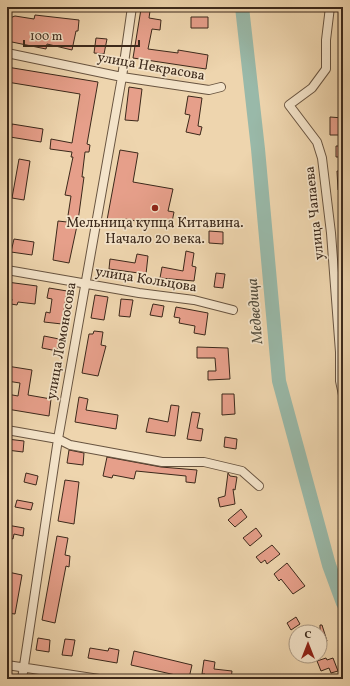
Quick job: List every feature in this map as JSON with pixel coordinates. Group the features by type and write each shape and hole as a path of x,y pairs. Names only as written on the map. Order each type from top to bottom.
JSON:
{"street":[{"name":"улица Ломоносова","path":"22,679 58,439 122,76 132,7"},
{"name":"улица Чапаева","path":"330,7 326,40 326,69 312,88 289,105 317,142 322,158 331,233 340,352 340,381 343,395"},
{"name":"улица Некрасова","path":"7,53 122,76 209,90 221,87"},
{"name":"улица Кольцова","path":"7,270 85,284 194,300 233,310"},
{"path":"7,430 58,439 70,445 162,462 204,462 242,471 259,486"},
{"path":"7,664 24,668 99,679"}],"building":[{"path":"141,9 150,11 149,18 161,20 160,30 152,29 148,49 178,53 178,50 208,55 206,69 133,58"},
{"path":"35,15 79,20 78,31 76,31 72,50 47,44 46,49 7,41 7,19 15,16 34,19"},
{"path":"191,17 208,17 208,28 191,28"},
{"path":"96,38 107,39 104,54 94,53"},
{"path":"7,67 98,82 87,144 90,145 89,152 85,152 82,177 84,177 78,221 69,263 53,260 58,221 67,222 71,196 65,195 73,157 71,157 72,152 50,149 51,139 72,143 80,94 7,82"},
{"path":"129,87 142,89 138,121 125,120"},
{"path":"188,96 202,98 198,126 202,127 200,135 186,132 190,115 185,114"},
{"path":"330,117 343,118 343,126 340,126 339,135 330,135"},
{"path":"12,124 43,129 41,142 10,137"},
{"path":"336,146 343,146 343,157 336,157"},
{"path":"120,150 138,153 133,182 173,189 168,211 174,212 171,227 125,219 125,222 107,220"},
{"path":"19,159 30,161 24,200 12,198"},
{"path":"337,171 343,171 343,190 338,190"},
{"path":"209,231 223,232 223,244 209,243"},
{"path":"14,239 34,242 32,255 11,252"},
{"path":"186,251 194,253 192,266 196,267 194,281 160,278 162,267 183,271"},
{"path":"137,254 148,256 146,274 109,269 110,259 135,263"},
{"path":"216,273 225,274 223,288 214,287"},
{"path":"7,282 37,286 35,304 18,302 17,305 11,304 12,299 7,299"},
{"path":"49,288 67,291 62,324 44,322 46,312 50,313 52,299 47,298"},
{"path":"95,295 108,297 104,320 91,318"},
{"path":"121,299 133,300 130,317 119,316"},
{"path":"153,304 164,306 162,317 150,315"},
{"path":"176,307 208,313 205,335 194,333 195,326 179,323 180,318 174,317"},
{"path":"94,331 103,332 101,345 106,346 98,376 82,373 89,334 93,334"},
{"path":"44,336 59,339 57,351 42,348"},
{"path":"197,347 228,348 230,379 208,380 208,371 216,371 215,358 197,358"},
{"path":"7,366 32,370 28,395 51,399 49,416 7,409 7,394 18,396 20,383 7,381"},
{"path":"222,394 234,394 235,414 222,415"},
{"path":"79,397 88,399 86,410 118,415 116,429 75,422"},
{"path":"171,405 179,406 175,436 146,432 149,418 168,422"},
{"path":"192,412 200,413 197,428 203,429 201,441 187,439"},
{"path":"225,437 237,439 236,449 224,447"},
{"path":"7,439 24,441 23,452 7,450"},
{"path":"69,450 84,453 83,465 67,463"},
{"path":"107,457 161,467 197,470 195,483 186,482 186,476 136,471 134,479 113,475 112,478 103,476"},
{"path":"26,473 38,476 36,485 24,482"},
{"path":"228,473 230,476 237,477 235,490 233,489 235,504 220,507 218,498 225,496"},
{"path":"65,480 79,482 74,524 58,521"},
{"path":"17,500 33,503 31,510 15,507"},
{"path":"241,509 247,517 235,527 228,520"},
{"path":"7,525 24,528 23,536 14,534 13,539 7,537"},
{"path":"256,528 262,536 250,546 243,538"},
{"path":"57,536 68,538 65,555 70,556 69,567 66,566 55,623 42,620"},
{"path":"272,545 280,554 267,564 265,560 261,563 256,557"},
{"path":"287,563 305,586 293,594 281,579 279,581 274,574"},
{"path":"8,572 22,575 15,614 7,613"},
{"path":"296,617 300,624 288,625 287,623"},
{"path":"38,638 50,640 49,652 36,650"},
{"path":"65,639 75,640 72,656 62,655"},
{"path":"90,648 108,651 109,648 119,650 117,663 88,658"},
{"path":"134,651 192,665 189,678 131,665"},
{"path":"333,658 338,671 331,673 329,668 321,671 318,664 328,664 328,660"},
{"path":"204,660 215,662 214,669 232,671 231,679 204,679 205,674 202,674"}],"waterway":[{"name":"Медведица","path":"242,7 258,149 279,381 329,565 343,603"}],"place":[{"name":"Мельница купца Китавина. Начало 20 века.","path":"155,208"}]}
